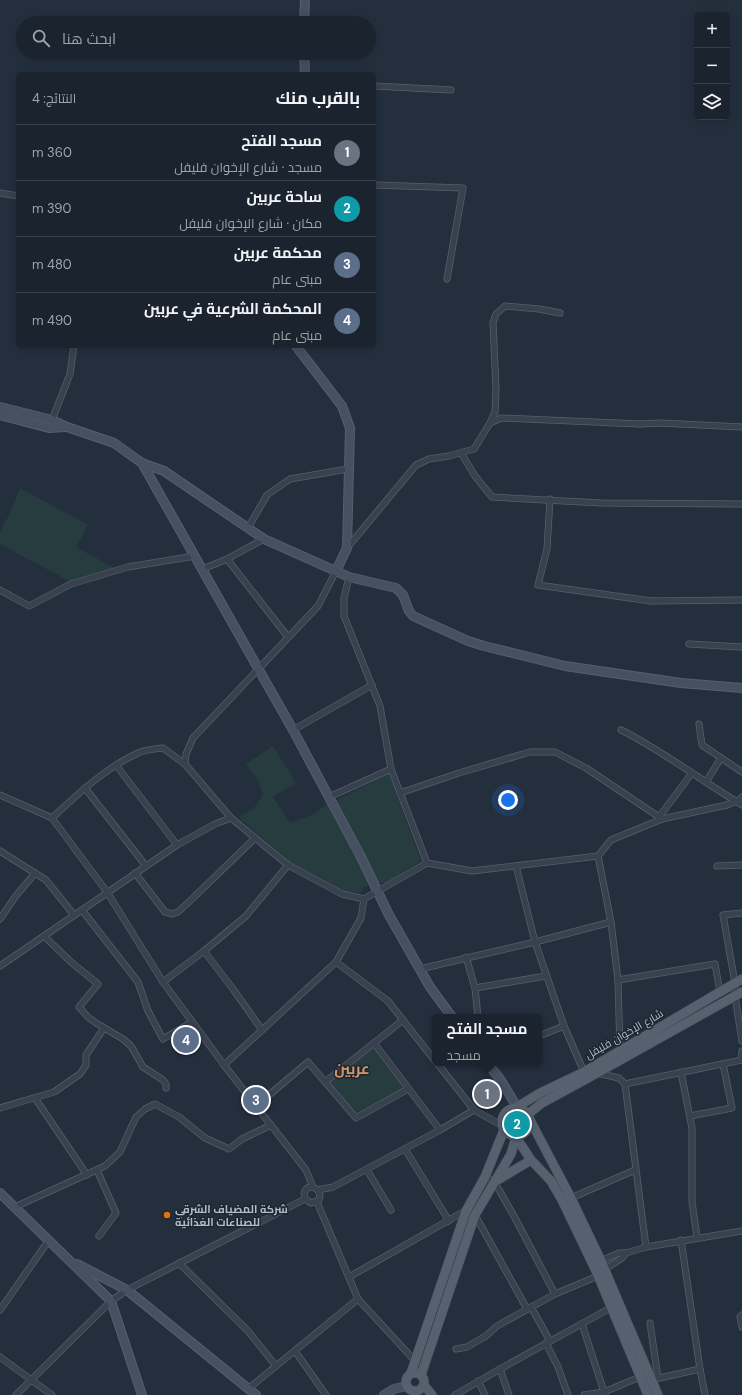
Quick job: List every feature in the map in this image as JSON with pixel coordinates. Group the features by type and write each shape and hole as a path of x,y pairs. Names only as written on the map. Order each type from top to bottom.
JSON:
{"main road":[{"path":"304,16 305,0"},
{"path":"304,60 305,72"},
{"path":"298,348 342,406 350,428 347,548 336,571"},
{"path":"0,407 52,420 67,427 114,443 142,463 164,472 264,539 349,577 396,588 403,595 409,611 413,616 468,641 565,666 681,683 742,688"},
{"path":"0,415 49,428 67,427"},
{"path":"142,463 293,730 390,915 430,987 450,1014"},
{"name":"شارع الإخوان فليفل","path":"517,1107 533,1097 584,1072 738,981"},
{"name":"شارع الإخوان فليفل","path":"529,1117 542,1102 738,994"},
{"path":"489,1066 500,1079 517,1107 523,1110 529,1117 571,1198 598,1269"},
{"path":"415,1391 407,1377 411,1374 416,1362 470,1213 485,1177 502,1128 501,1119 503,1114 507,1110 517,1107"},
{"path":"502,1128 507,1134 516,1137 523,1135 528,1131 530,1126 529,1117"},
{"path":"516,1137 531,1160 551,1181 655,1379 658,1395"},
{"path":"415,1391 423,1378 421,1375 470,1213 494,1181 511,1154 516,1137"},
{"path":"494,1181 531,1160"},
{"path":"0,1193 111,1302 142,1395"},
{"path":"69,1260 127,1290 256,1395"},
{"path":"615,1305 648,1395"},
{"path":"411,1374 415,1373 421,1375"},
{"path":"384,1395 394,1389 415,1391 432,1395"}],"street":[{"path":"376,86 451,90"},
{"path":"376,185 463,188 447,279"},
{"path":"0,193 16,196"},
{"path":"347,548 416,465 430,459 449,456 474,449 495,412 493,323 496,314 505,306 539,309 560,313"},
{"path":"52,420 70,374 74,348"},
{"path":"490,423 501,418 742,427"},
{"path":"461,453 475,476 492,497 601,502 742,504"},
{"path":"248,528 267,495 290,479 348,469"},
{"path":"550,499 547,549 538,585 651,600 742,600"},
{"path":"203,569 227,559 264,539"},
{"path":"0,590 28,606 71,584 128,567 195,556"},
{"path":"227,559 288,637"},
{"path":"185,764 186,754 193,738 318,606 336,571"},
{"path":"349,577 344,598 344,616 380,706 391,769 427,863"},
{"path":"689,644 742,647"},
{"path":"293,730 372,685"},
{"path":"699,724 702,745 742,772"},
{"path":"621,730 630,734 742,805"},
{"path":"52,818 85,788 116,765 137,753 163,748 185,764 231,818 288,865 342,894 364,899 427,863 472,871 598,856 611,840 660,818 727,805 739,800 742,797"},
{"path":"400,794 459,773 530,752 555,752 586,768 660,818"},
{"path":"706,782 721,758"},
{"path":"116,765 177,845"},
{"path":"329,797 391,769"},
{"path":"660,818 692,773"},
{"path":"85,788 146,866"},
{"path":"0,795 52,818 107,892 163,982 270,1125 306,1170 320,1195 316,1202"},
{"path":"0,966 177,845 215,824 231,818"},
{"path":"135,873 165,912 173,914 178,912 255,838"},
{"path":"1,852 46,880 74,915"},
{"path":"598,856 611,922 618,980 620,1051"},
{"path":"163,982 204,951 246,916 288,865"},
{"path":"718,866 742,865"},
{"path":"516,866 535,942 546,976 564,1026 584,1072"},
{"path":"0,919 15,897 35,873"},
{"path":"224,1064 336,962 362,918 364,899"},
{"path":"82,910 138,982 148,1011 163,1039 192,1022"},
{"path":"742,913 723,915 738,981 742,1041"},
{"path":"420,969 535,942 611,922"},
{"path":"44,936 72,963 98,984 79,1007 88,1017 131,1046 143,1066 163,1080 166,1084 166,1088"},
{"path":"204,951 233,988 262,1030"},
{"path":"466,957 475,988 478,1014"},
{"path":"336,962 388,1001 432,1057"},
{"path":"618,980 715,964 720,992"},
{"path":"475,988 546,976"},
{"path":"325,1082 402,1020"},
{"path":"542,1035 564,1026"},
{"path":"0,1108 54,1092 80,1074 86,1065 86,1055 104,1028"},
{"path":"374,1043 440,1130"},
{"path":"625,1084 742,1060 742,1051"},
{"path":"256,1106 308,1062 356,1118 408,1089"},
{"path":"690,1116 732,1108 723,1064"},
{"path":"439,1066 474,1110 502,1128"},
{"path":"681,1072 692,1134 692,1202 697,1237"},
{"path":"597,1073 619,1078 625,1084 646,1247"},
{"path":"35,1098 87,1175"},
{"path":"15,1207 105,1166 120,1152 136,1118 145,1109 154,1104 179,1117 205,1138 229,1149 242,1139 270,1125"},
{"path":"316,1202 311,1203 305,1199 305,1190 310,1187 333,1187 367,1170 474,1110"},
{"path":"405,1149 449,1221"},
{"path":"97,1170 116,1214 99,1236"},
{"path":"367,1170 391,1210"},
{"path":"571,1198 636,1170"},
{"path":"485,1177 494,1181 555,1294"},
{"path":"16,1395 111,1302 127,1290 305,1199"},
{"path":"316,1202 358,1299 416,1362"},
{"path":"349,1277 449,1221 470,1213 529,1308 548,1342 568,1395"},
{"path":"598,1269 619,1253 626,1253 646,1247 697,1237 742,1231"},
{"path":"0,1310 49,1240"},
{"path":"681,1240 705,1395"},
{"path":"456,1349 467,1346 486,1336 497,1326 598,1269 622,1258 626,1253"},
{"path":"179,1263 248,1331 276,1366"},
{"path":"248,1389 358,1299"},
{"path":"455,1395 615,1305"},
{"path":"742,1315 740,1317 742,1327"},
{"path":"650,1323 655,1379 700,1369"},
{"path":"582,1324 590,1353 605,1393"},
{"path":"295,1351 326,1395"},
{"path":"0,1357 52,1395"},
{"path":"500,1369 509,1395"},
{"path":"584,1395 605,1393 640,1376"},
{"path":"478,1381 485,1395"}],"green space":[{"path":"20,488 88,525 76,547 114,568 71,582 0,544 0,532 11,511"},
{"path":"273,746 296,783 273,797 290,823 314,814 326,805 389,774 421,861 386,883 375,882 363,888 360,893 342,891 290,862 238,817 254,808 263,795 259,782 246,764"},
{"path":"373,1047 405,1088 356,1115 328,1083"}],"place":[{"name":"المحكمة الشرعية في عربين","path":"186,1040"},
{"name":"مسجد الفتح","path":"487,1094"},
{"name":"محكمة عربين","path":"256,1100"},
{"name":"ساحة عربين","path":"517,1124"},
{"name":"شركة المضياف الشرقي للصناعات الغذائية","path":"167,1215"}],"district":[{"name":"عربين","path":"352,1069"}]}
